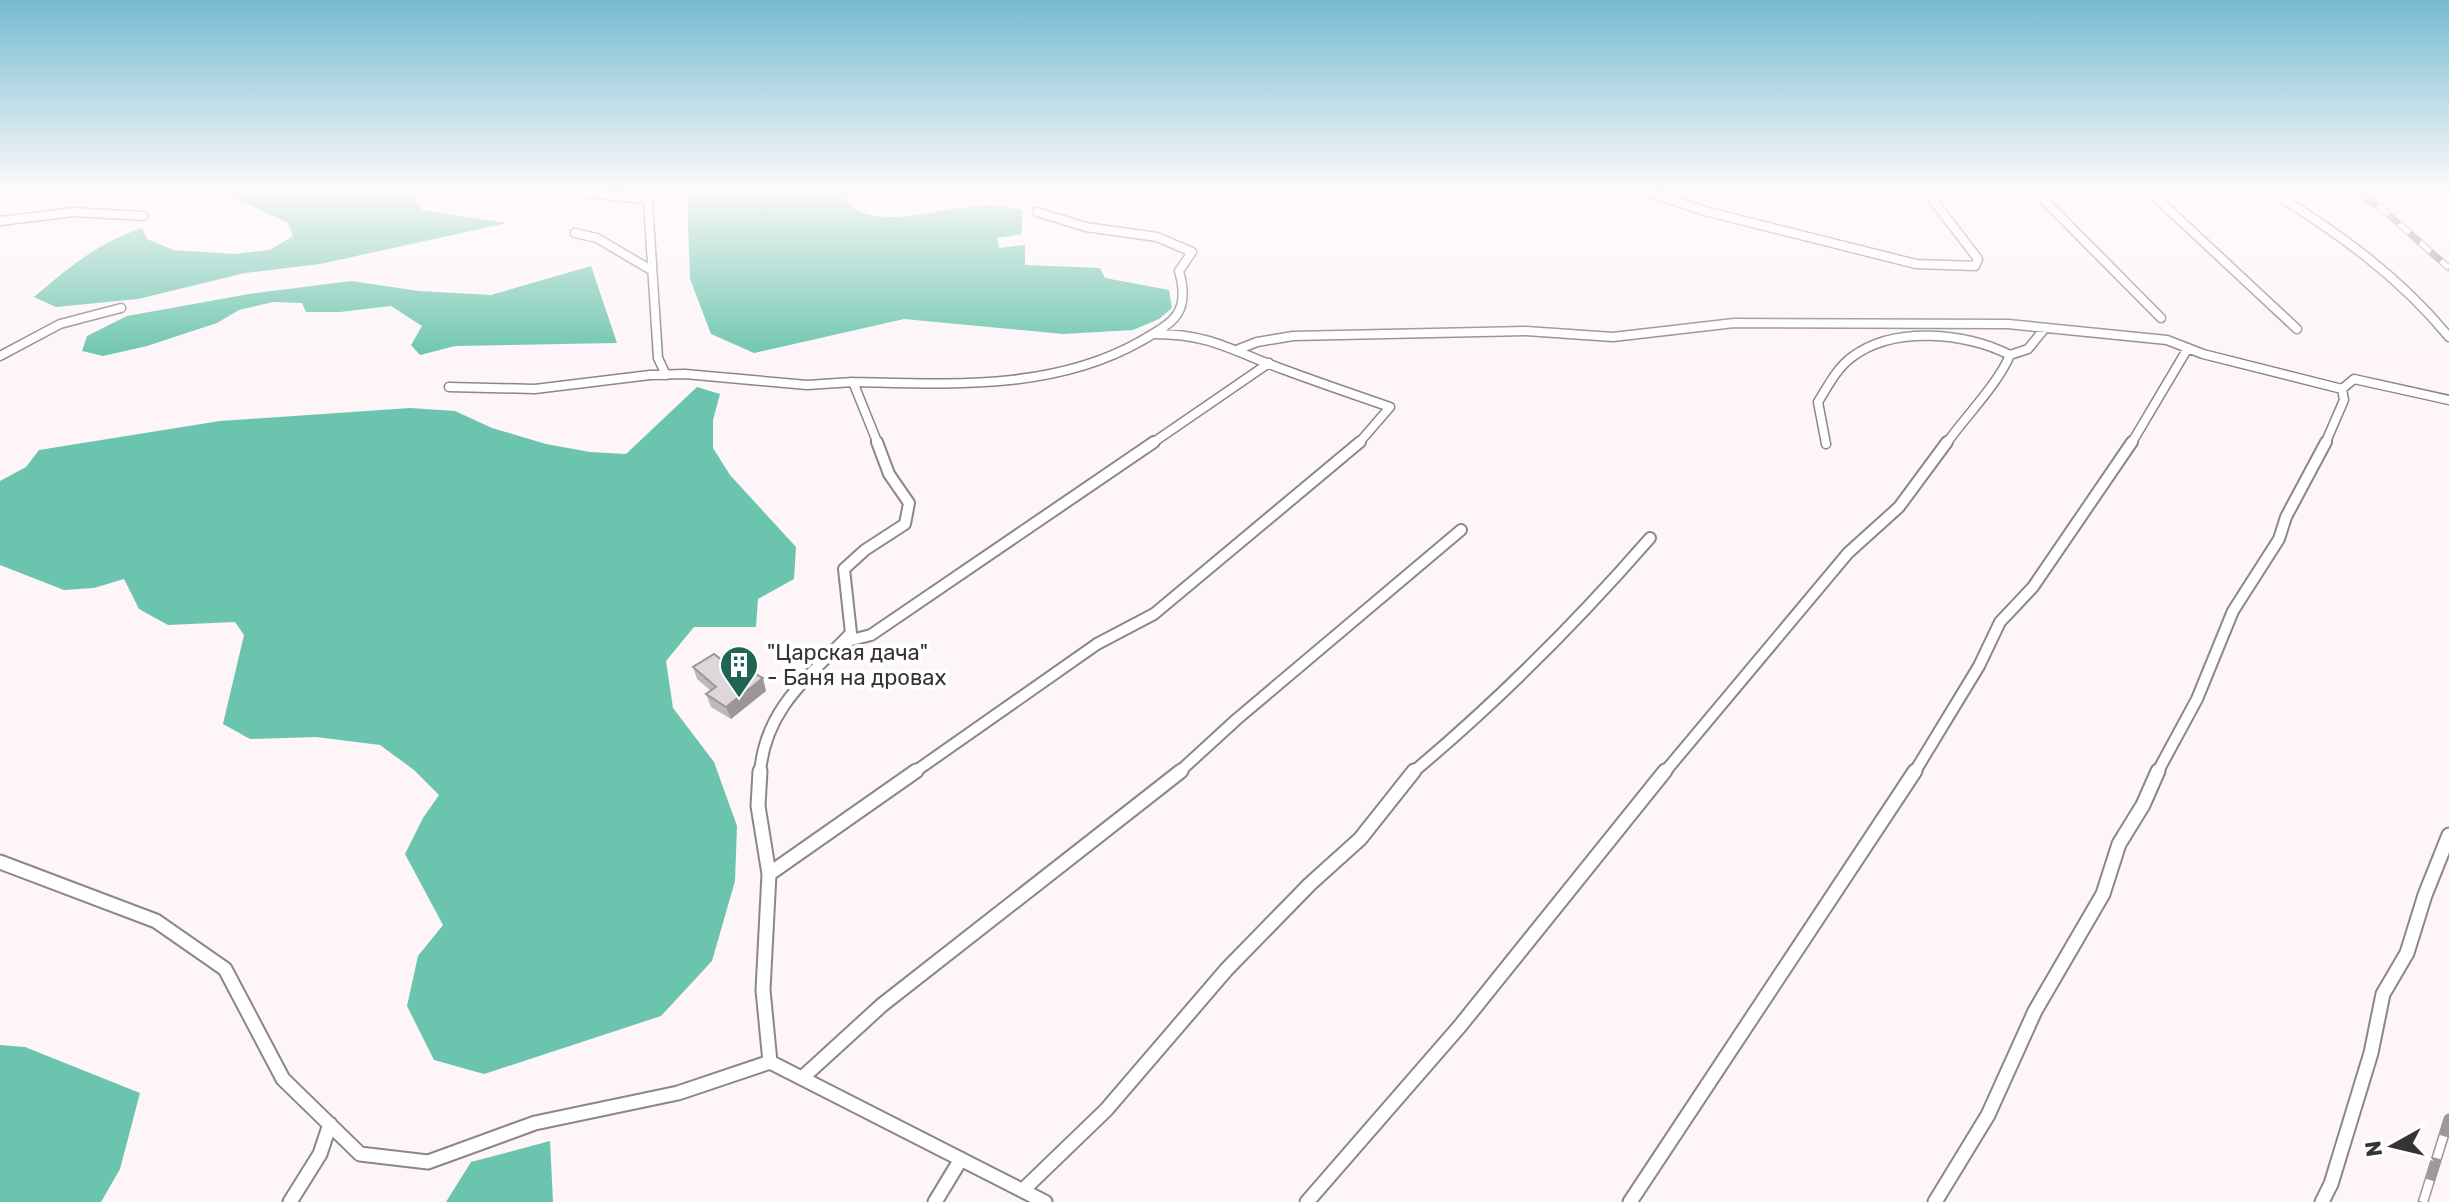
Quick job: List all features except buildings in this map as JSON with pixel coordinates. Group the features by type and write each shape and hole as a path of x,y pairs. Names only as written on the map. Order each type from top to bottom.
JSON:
{"lane":[{"path":"612,247 651,270"},
{"path":"651,247 658,358 666,375"},
{"path":"449,387 535,389 666,375 807,385 995,382 1043,374 1088,363 1137,345 1172,324 1183,305 1185,289 1179,271 1192,252 1185,247"},
{"path":"1847,247 1903,261 1954,268 1975,266 1978,259 1972,247"},
{"path":"2091,247 2161,318"},
{"path":"2209,247 2297,329"},
{"path":"2351,247 2424,304 2449,337"},
{"path":"0,356 60,324 121,308"},
{"path":"1239,349 1257,342 1293,336 1526,331 1613,337 1734,323 1944,322 2154,338 2342,389"},
{"path":"1307,1202 1460,1026 1698,728 1768,652 1848,553 1899,507 1980,397 2002,374 2010,355 2028,349 2045,328"},
{"path":"769,874 1097,644 1154,614 1350,453 1390,407 1239,349 1183,334 1155,334"},
{"path":"1826,444 1818,402 1852,356 1877,342 1959,338 1996,346 2010,355"},
{"path":"1630,1202 1923,759 1979,666 2000,622 2033,587 2074,530 2160,399 2188,348"},
{"path":"842,643 871,635 1269,363"},
{"path":"2342,389 2354,379 2449,400"},
{"path":"770,1062 763,990 769,874 758,806 762,749 779,708 851,633 844,569 865,550 905,524 909,503 889,474 873,424 853,382"},
{"path":"1935,1202 1988,1115 2035,1011 2103,894 2119,844 2143,805 2166,752 2197,699 2233,611 2279,539 2286,517 2335,425 2344,400 2342,389"},
{"path":"802,1078 903,988 1164,786 1237,719 1461,530"},
{"path":"1023,1190 1106,1110 1227,969 1310,884 1360,839 1410,774 1480,716 1595,601 1650,538"},
{"path":"2322,1202 2331,1184 2371,1053 2383,994 2407,953 2425,895 2449,835"},
{"path":"0,862 156,921 225,969 283,1079 360,1154 428,1162 535,1123 678,1093 770,1062 1045,1202"},
{"path":"290,1202 320,1154 330,1124"},
{"path":"935,1202 961,1159"}],"shaded area":[{"path":"100,247 166,247 234,254 275,247 397,247 320,264 245,273 138,299 56,307 34,297"},
{"path":"689,247 1025,247 1025,265 1100,268 1105,278 1169,290 1172,308 1159,319 1133,330 1063,334 904,319 754,353 711,334 690,279"},
{"path":"591,266 617,343 455,346 420,355 411,345 422,326 391,306 306,312 302,303 273,302 239,310 217,323 147,346 103,356 82,351 87,336 127,316 249,294 351,281 419,291 491,295"},
{"path":"697,387 720,394 713,420 713,448 730,475 796,547 794,579 758,599 756,627 694,627 666,661 673,708 714,762 737,826 735,881 712,961 661,1016 484,1074 434,1060 407,1006 418,956 443,925 405,854 439,795 414,770 380,745 316,737 250,739 223,724 244,635 235,622 168,625 139,609 124,579 94,588 64,590 0,565 0,481 26,467 39,450 220,421 410,408 455,411 492,428 546,444 590,452 626,454"},
{"path":"0,1045 25,1047 140,1093 120,1169 101,1202 0,1202"},
{"path":"550,1141 553,1202 446,1202 471,1162"}],"railway":[{"path":"2425,247 2449,268"},
{"path":"2423,1202 2449,1119"}],"place":[{"name":"\"Царская дача\" - Баня на дровах","path":"739,699"}]}
